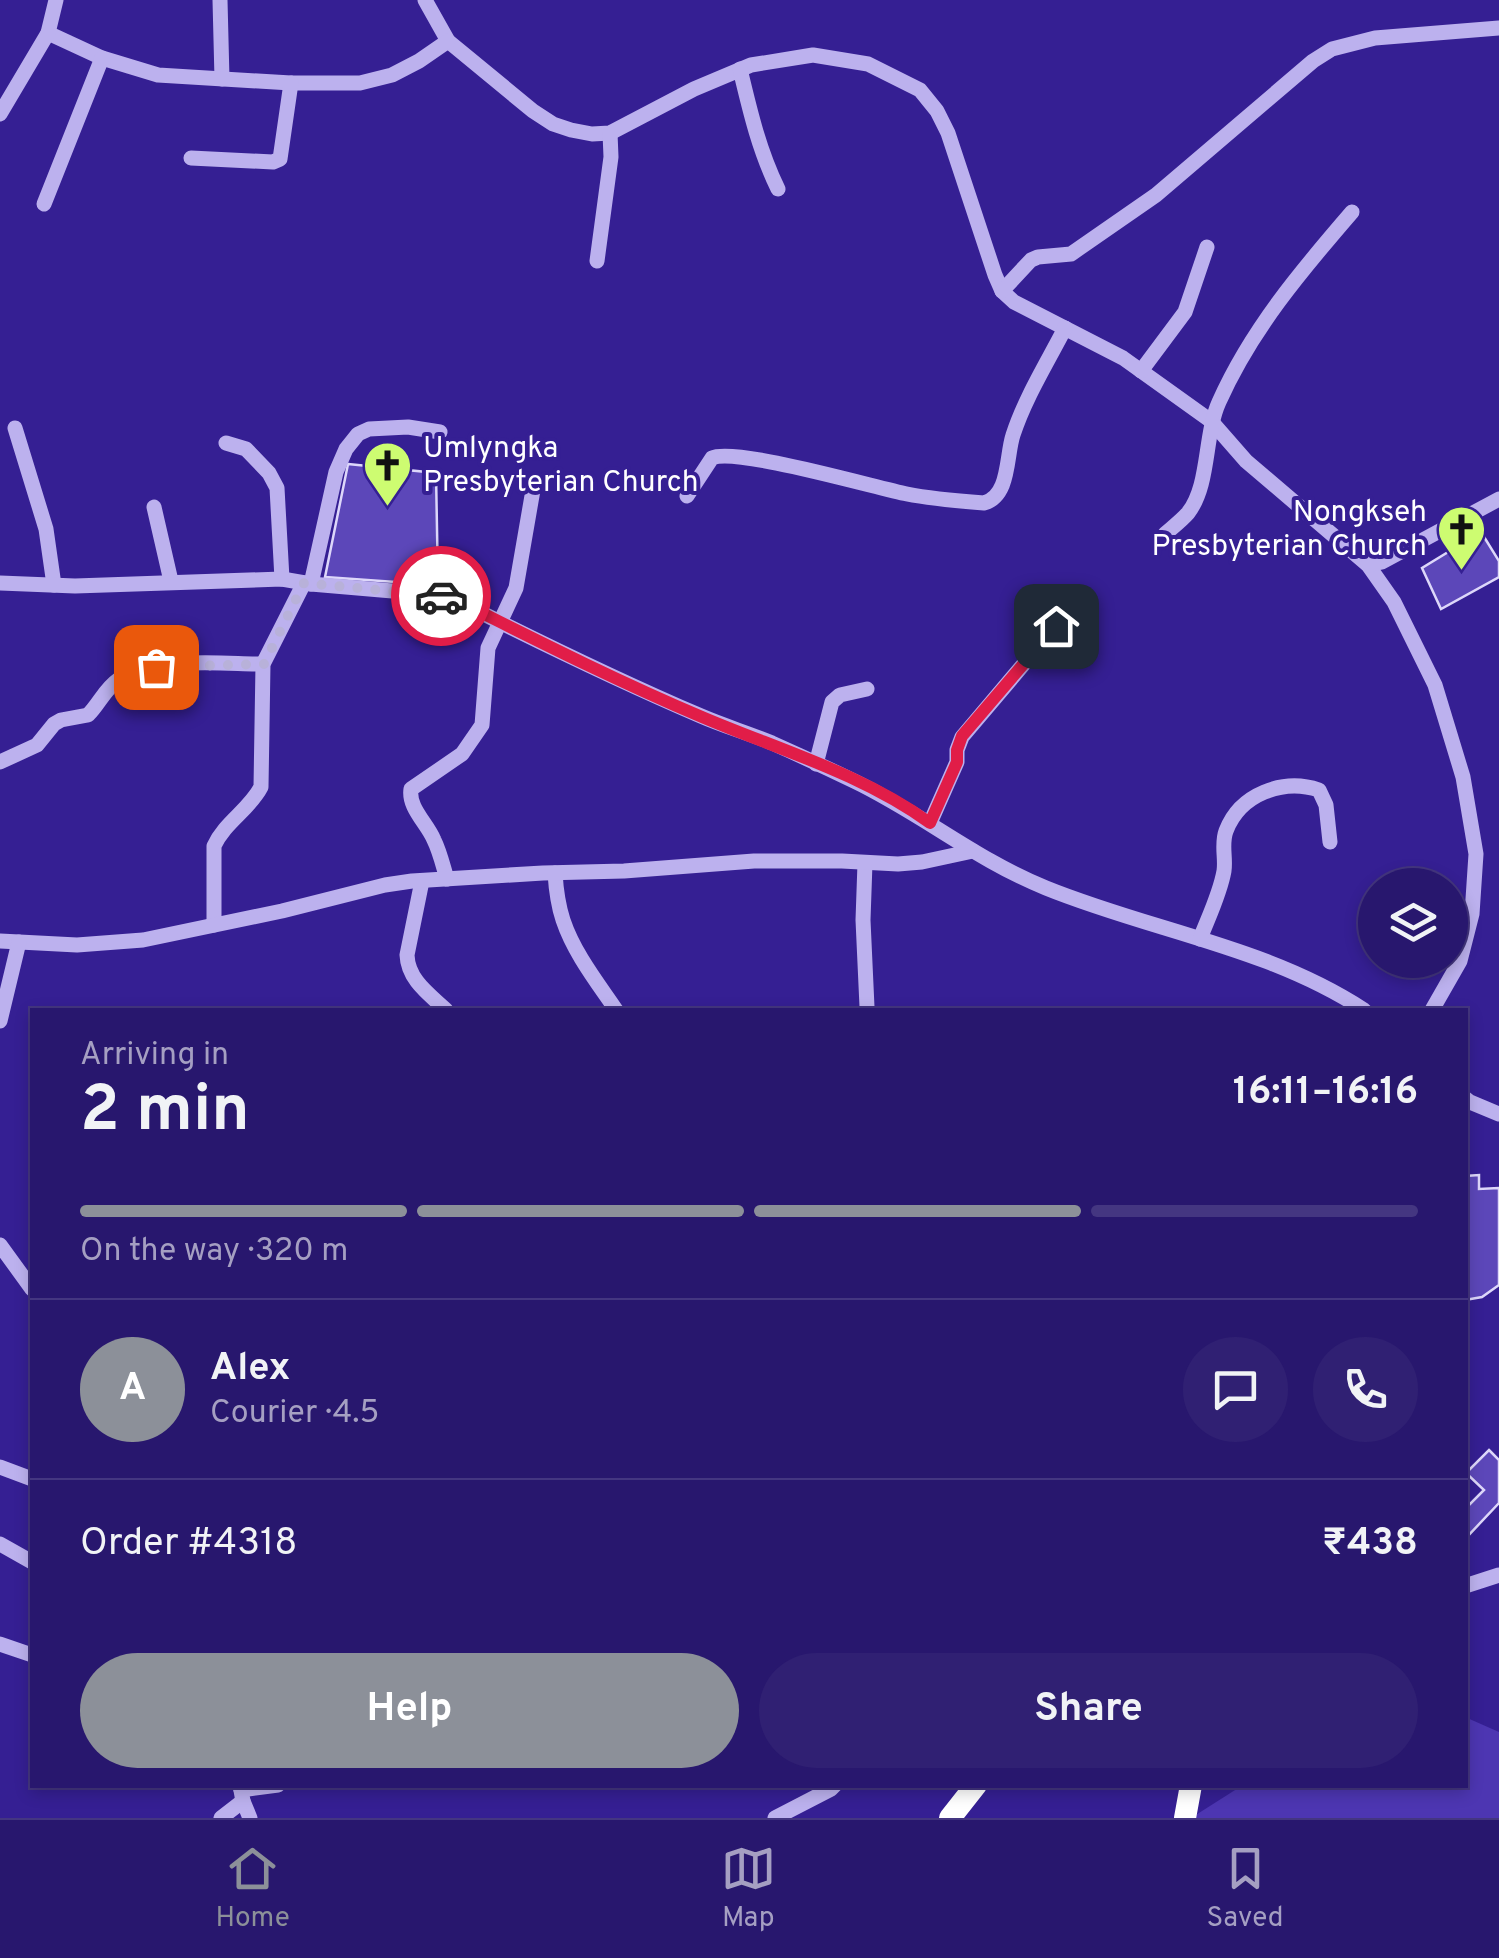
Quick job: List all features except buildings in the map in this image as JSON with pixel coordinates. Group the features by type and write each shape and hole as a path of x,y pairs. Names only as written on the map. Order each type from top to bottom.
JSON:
{"highway":[{"path":"950,1818 974,1788"},
{"path":"1185,1818 1192,1788"}],"street":[{"path":"0,114 48,33 56,0"},
{"path":"220,0 222,79"},
{"path":"425,0 448,42 516,99 554,124 592,134 610,132 751,64 813,55 868,64 920,90 948,133 1002,291 1014,302 1122,358 1211,421 1246,461 1368,566 1394,602 1435,685 1463,777 1476,854 1472,914 1460,961 1433,1008"},
{"path":"1002,291 1031,260 1071,254 1156,194 1332,49 1375,38 1499,28"},
{"path":"48,33 102,58 158,74 291,83 360,83 392,75 448,42"},
{"path":"44,204 102,58"},
{"path":"740,69 764,161 778,190"},
{"path":"192,158 272,162 280,159 291,83"},
{"path":"597,261 611,157 610,132"},
{"path":"1165,534 1189,512 1198,494 1211,421 1268,314 1352,212"},
{"path":"1141,371 1185,312 1208,246"},
{"path":"687,496 712,458 726,455 911,495 992,501 1002,485 1020,415 1065,328"},
{"path":"214,925 214,846 261,787 264,664 307,584 336,472 346,449 358,434 369,429 408,427 440,432"},
{"path":"15,428 46,529 54,586"},
{"path":"226,443 246,448 278,488 282,579"},
{"path":"447,879 434,841 410,797 412,789 462,754 477,736 484,712 488,648 516,588 533,490"},
{"path":"1368,566 1495,501"},
{"path":"154,507 171,582"},
{"path":"0,583 54,586 282,579 454,599 672,704 897,802 972,851 1046,888 1252,955 1301,974 1361,1008"},
{"path":"930,823 957,762 962,736 1056,626"},
{"path":"0,762 37,745 60,720 88,715 108,688 134,671 182,665 264,664"},
{"path":"816,764 832,702 840,695 868,689"},
{"path":"1200,939 1224,873 1226,830 1250,799 1266,790 1287,786 1318,790 1326,805 1330,842"},
{"path":"0,941 119,944 385,885 422,881 624,872 754,861 898,864 972,851"},
{"path":"864,863 867,1006"},
{"path":"555,873 564,924 615,1008"},
{"path":"422,881 408,966 418,983 444,1008"},
{"path":"0,1021 19,942"},
{"path":"1468,1100 1499,1114"},
{"path":"0,1245 30,1286"},
{"path":"0,1466 30,1479"},
{"path":"0,1545 30,1561"},
{"path":"1468,1586 1495,1581"},
{"path":"0,1644 30,1654"},
{"path":"775,1818 831,1788"},
{"path":"222,1818 241,1792"},
{"path":"241,1792 250,1818"}],"shaded area":[{"path":"1468,1718 1499,1732 1499,1818 1191,1818 1238,1788 1468,1788"}],"way so far":[{"path":"156,667 264,664 304,583 441,596"}],"place":[{"name":"Umlyngka Presbyterian Church","path":"388,508"},
{"name":"Nongkseh Presbyterian Church","path":"1462,572"}],"route":[{"path":"441,596 680,708 770,742 897,802 930,823 957,762 962,736 1056,626"}]}
